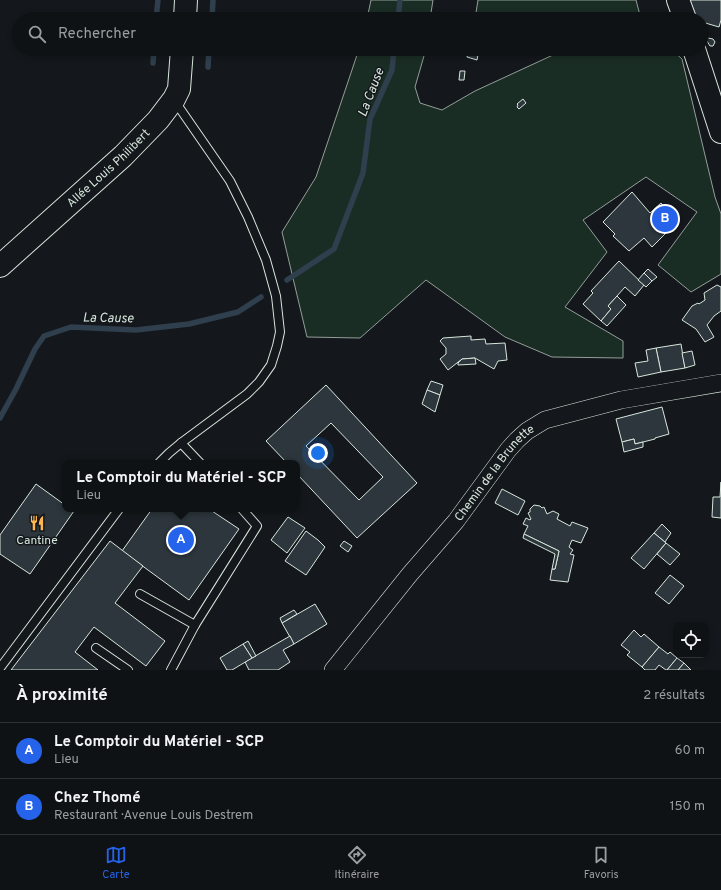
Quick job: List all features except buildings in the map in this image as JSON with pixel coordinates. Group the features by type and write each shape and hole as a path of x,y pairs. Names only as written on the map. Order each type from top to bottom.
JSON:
{"street":[{"path":"185,12 186,0"},
{"path":"678,0 682,12"},
{"name":"Allée Louis Philibert","path":"0,266 122,156 158,120 174,99 178,89 181,56"},
{"path":"696,56 721,132"},
{"name":"Chemin de la Brunette","path":"333,670 410,574 456,521 508,450 527,431 545,420 621,400 721,383"}],"lane":[{"path":"162,460 181,443 247,394 259,382 270,364 277,346 280,332 276,296 266,260 248,217 230,181 174,99"},
{"path":"181,443 197,460"},
{"path":"0,668 117,512"},
{"path":"171,670 195,625 257,526 245,512"},
{"path":"140,594 195,625"},
{"path":"96,648 128,670"}],"green space":[{"path":"371,0 433,0 431,12 368,12"},
{"path":"478,0 636,0 639,12 476,12"},
{"path":"357,56 424,56 415,87 420,103 442,110 475,91 551,56 679,56 682,59 715,197 721,214 721,274 691,292 658,265 697,212 646,177 583,220 607,252 565,307 623,341 623,358 552,357 505,337 426,280 360,338 307,337 282,232 316,177"}],"waterway":[{"path":"157,12 158,0"},
{"path":"212,12 213,0"},
{"name":"La Cause","path":"399,12 400,0"},
{"path":"153,63 154,56"},
{"path":"208,67 209,56"},
{"name":"La Cause","path":"287,280 334,249 363,173 370,119 392,70 393,56"},
{"name":"La Cause","path":"0,418 35,349 44,336 71,327 136,330 189,324 238,312 261,297"}],"place":[{"name":"Chez Thomé","path":"665,219"},
{"name":"Cantine","path":"37,523"},
{"name":"Le Comptoir du Matériel - SCP","path":"181,540"}]}
